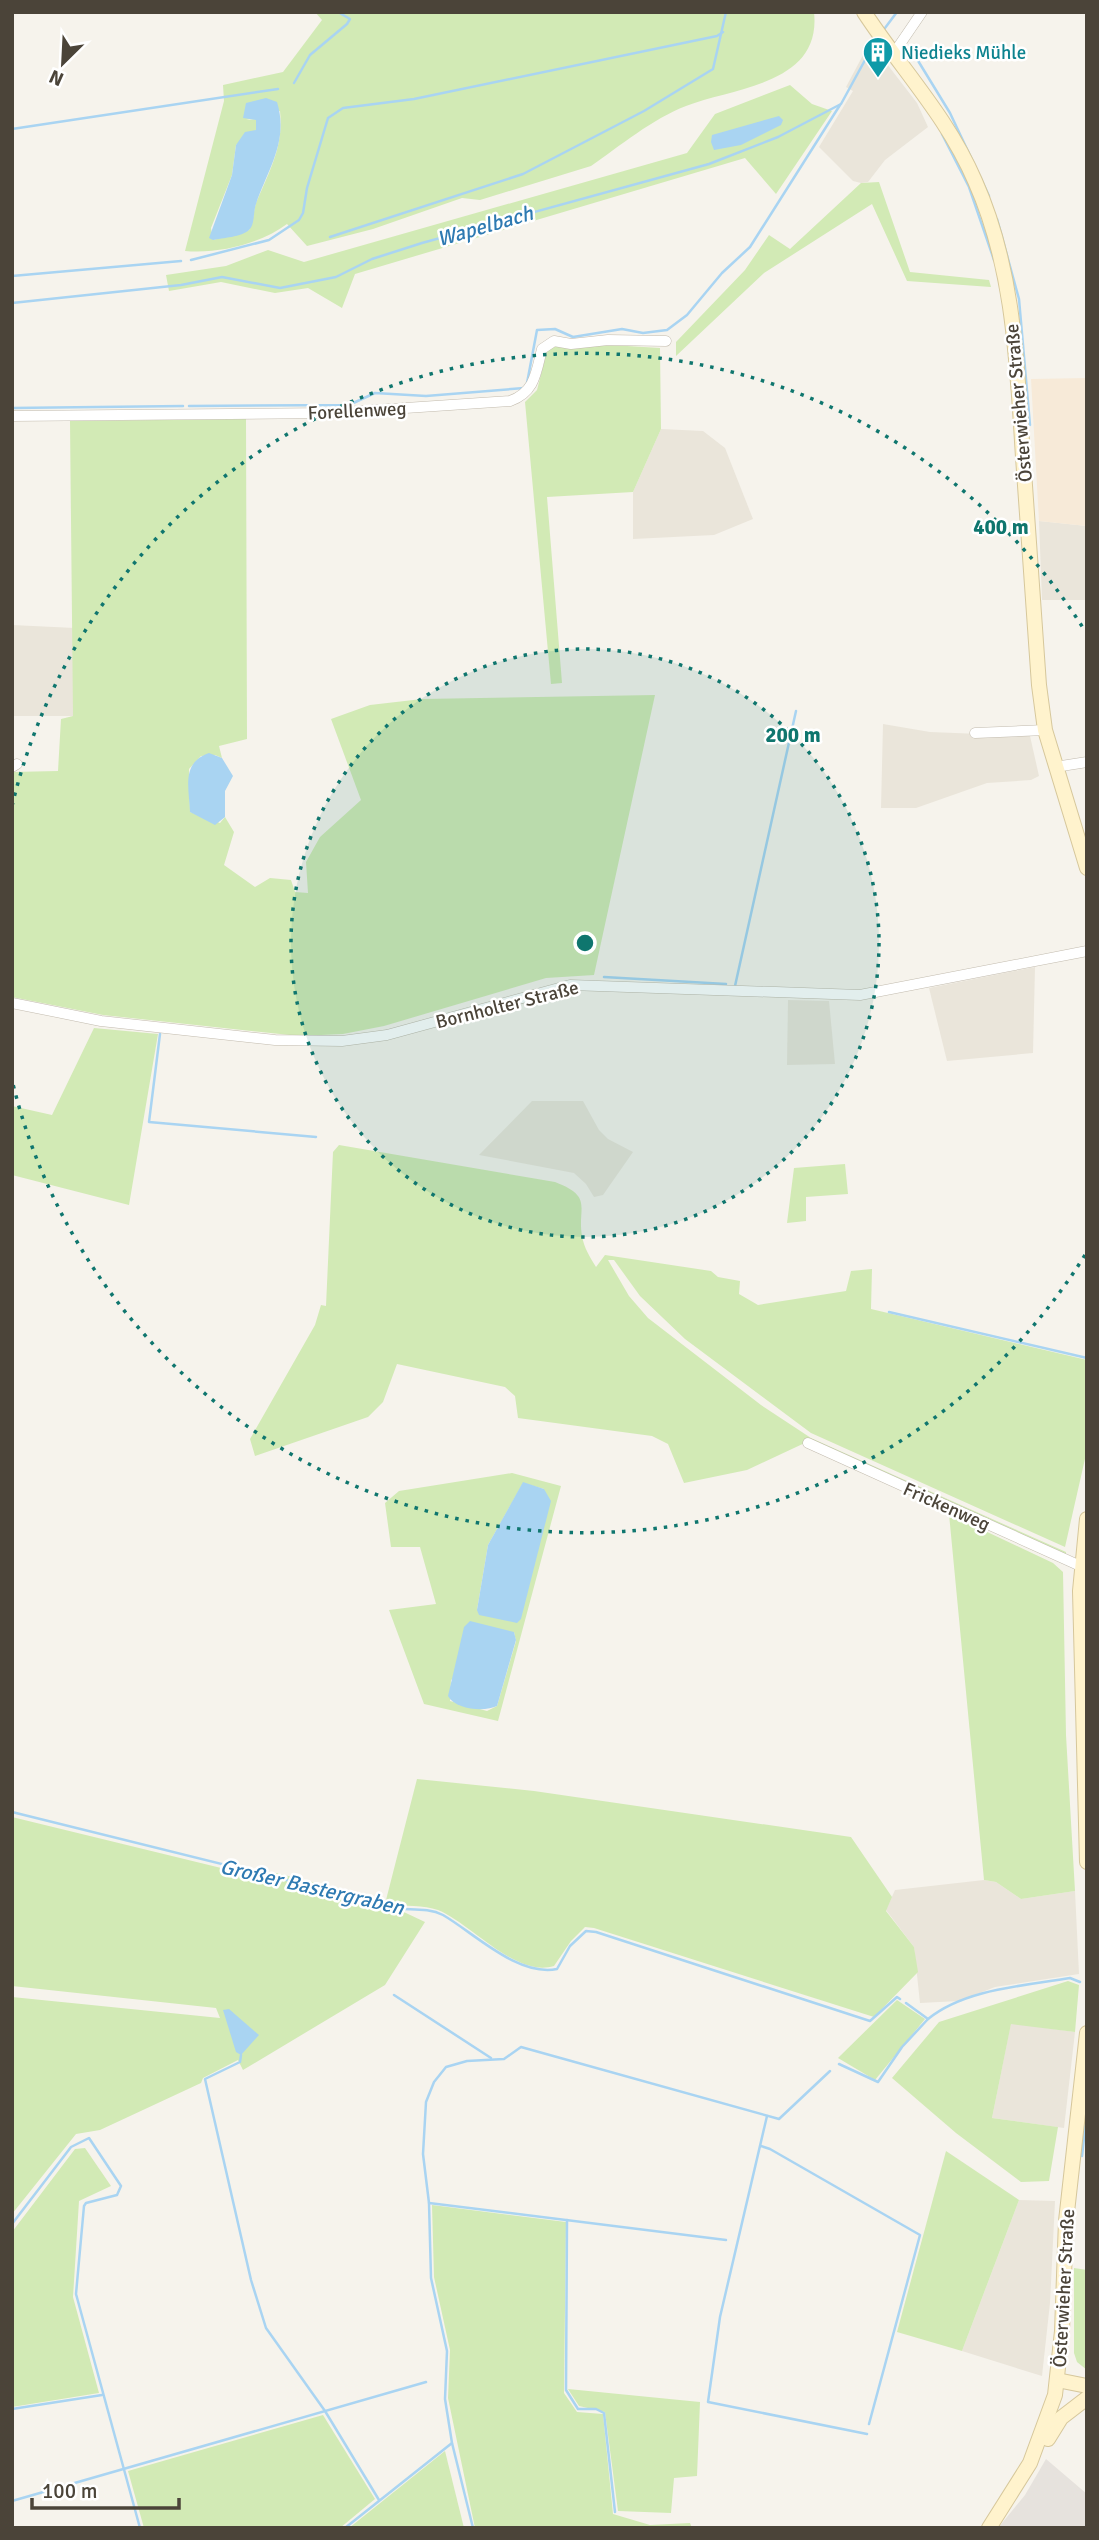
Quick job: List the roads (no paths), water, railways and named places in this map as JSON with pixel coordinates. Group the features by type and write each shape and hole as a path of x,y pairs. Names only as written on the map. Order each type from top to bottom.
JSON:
{"street":[{"name":"Österwieher Straße","path":"864,12 942,119 970,170 998,243 1006,274 1018,379 1039,685 1045,730 1087,869"},
{"path":"891,49 922,12"},
{"name":"Forellenweg","path":"12,416 331,413 510,401 524,396 533,387 542,349 554,341 571,344 608,340 666,341"},
{"path":"975,733 1045,730"},
{"path":"1055,767 1087,762"},
{"name":"Bornholter Straße","path":"12,1003 101,1021 275,1040 342,1041 387,1035 570,985 859,995 1087,951"},
{"name":"Frickenweg","path":"808,1443 1084,1568"},
{"path":"1087,1519 1084,1568 1087,1862"},
{"name":"Österwieher Straße","path":"990,2528 1030,2463 1056,2388 1066,2221 1087,2033"},
{"path":"1056,2388 1087,2386"},
{"path":"1056,2388 1077,2400 1087,2398"},
{"name":"Österwieher Straße","path":"990,2528 1021,2491 1061,2418 1087,2398"}],"water":[{"path":"266,98 277,102 280,116 279,142 256,204 252,225 242,234 213,240 209,238 232,175 236,145 245,132 256,130 256,120 243,118 246,103"},
{"path":"779,116 783,120 781,125 741,145 714,150 712,135"},
{"path":"209,753 222,758 233,776 225,791 225,817 215,825 190,812 190,769 200,757"},
{"path":"523,1482 544,1489 551,1501 521,1619 517,1623 479,1615 477,1610 488,1545"},
{"path":"470,1621 514,1632 516,1640 497,1706 492,1708 464,1707 448,1696 464,1627"},
{"path":"229,2009 259,2035 241,2055 236,2052 223,2010"}],"waterway":[{"path":"294,83 310,55 347,24 350,19 338,12"},
{"path":"330,237 523,174 644,111 713,69 726,12"},
{"name":"Wapelbach","path":"882,32 897,12"},
{"path":"191,260 269,240 299,220 328,118 343,108 414,99 717,36 723,32"},
{"name":"Wapelbach","path":"12,303 181,285 222,277 280,288 336,277 372,259 422,243 709,164 778,137 841,104 876,40"},
{"path":"909,46 950,113 989,196"},
{"path":"12,129 278,89"},
{"path":"527,383 537,330 555,329 573,337 622,329 643,333 667,330 687,315 722,273 750,247 840,105"},
{"path":"942,134 969,187 994,260"},
{"path":"997,219 1019,299 1030,425"},
{"path":"12,276 181,261"},
{"path":"189,406 349,405 375,393 426,396 524,388"},
{"path":"12,408 183,406"},
{"path":"735,986 796,711"},
{"path":"604,977 726,984"},
{"path":"160,1034 149,1122 316,1137"},
{"path":"889,1312 1087,1358"},
{"name":"Großer Bastergraben","path":"12,1812 391,1908 435,1912 497,1952 542,1970 557,1969 570,1946 586,1931 870,2021 897,1997 900,1999"},
{"name":"Großer Bastergraben","path":"906,2003 928,2019 959,2001 995,1990 1070,1978 1080,1982"},
{"path":"394,1995 491,2058"},
{"path":"839,2064 878,2082 902,2047 928,2019"},
{"path":"473,2528 452,2443 445,2399 447,2351 431,2278 429,2203 423,2154 426,2102 434,2082 446,2067 467,2061 504,2059 521,2047 779,2119 830,2071"},
{"path":"241,2055 240,2062 205,2079 251,2280 266,2328 325,2411 379,2500"},
{"path":"1082,2156 1087,2111"},
{"path":"767,2116 720,2317 708,2402 867,2434"},
{"path":"12,2224 71,2147 89,2138 121,2186 117,2195 86,2203 84,2206 76,2294 140,2528"},
{"path":"761,2146 920,2235 869,2424"},
{"path":"429,2203 726,2240"},
{"path":"567,2220 566,2390 578,2409 596,2409 604,2413 615,2512"},
{"path":"12,2501 426,2382"},
{"path":"12,2409 102,2395"},
{"path":"345,2528 452,2443"}],"place":[{"name":"Niedieks Mühle","path":"878,79"}]}
